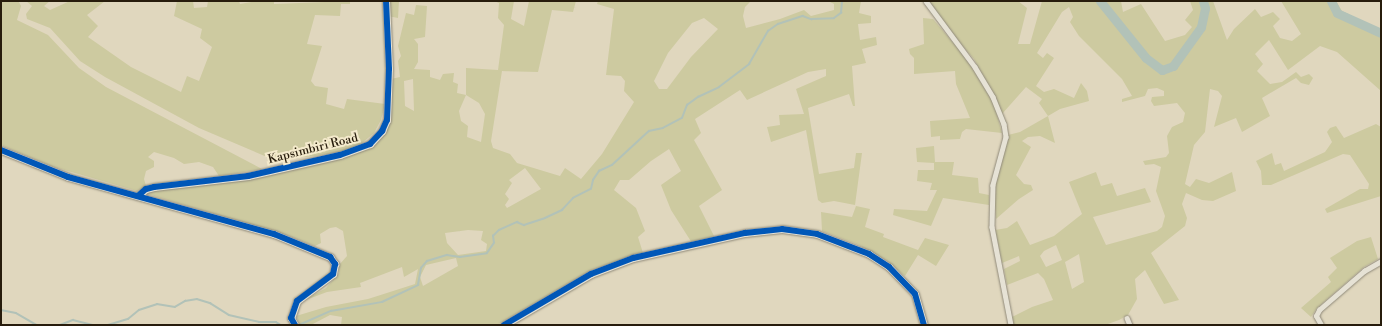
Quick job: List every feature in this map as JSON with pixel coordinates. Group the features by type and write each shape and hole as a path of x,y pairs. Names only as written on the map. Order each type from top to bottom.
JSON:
{"street":[{"name":"Kapsimbiri Road","path":"139,195 146,189 154,187 248,176 340,155 370,144 382,132 388,120 389,69 386,1"},
{"path":"926,1 975,67 993,97 1004,124 1006,137 993,185 992,227 1011,325"},
{"path":"1,150 68,177 139,195 274,234 330,257 336,264 333,274 297,301 291,318 295,325"},
{"path":"504,325 586,277 633,258 745,233 782,229 817,234 869,254 889,267 915,294 924,325"},
{"path":"1321,325 1316,316 1319,310 1364,271 1381,261"},
{"path":"1126,318 1130,325"}],"shaded area":[{"path":"1,1 19,2 21,6 17,20 48,35 79,68 106,87 262,169 219,176 213,167 199,162 184,164 174,158 154,152 148,157 154,161 154,167 146,171 144,179 146,186 137,191 54,167 1,145"},
{"path":"26,1 50,1 44,6 50,10 70,1 105,1 87,15 98,26 88,37 131,67 181,92 187,76 199,81 212,47 200,38 202,29 174,16 177,1 193,1 194,8 207,7 208,1 239,1 240,4 258,1 274,1 274,4 350,1 350,4 341,4 340,16 315,15 307,44 322,46 311,81 315,86 328,88 326,104 344,109 347,99 385,104 381,120 374,133 362,143 345,151 315,156 279,159 267,157 199,128 105,77 80,61 50,28 27,19 26,14 32,6"},
{"path":"388,1 399,1 398,18 388,16"},
{"path":"494,1 514,1 511,19 524,26 529,1 576,1 573,12 552,10 538,72 502,71 491,141 493,148 510,154 517,163 560,176 565,168 581,179 602,154 634,102 624,91 625,81 621,76 606,75 614,9 597,4 598,1 751,1 745,7 743,16 746,28 780,19 804,10 811,16 834,10 834,4 828,1 861,1 859,13 871,16 871,23 858,24 860,40 876,37 877,45 862,49 866,63 852,66 855,106 853,106 849,94 808,108 819,174 854,168 856,153 862,153 855,205 834,201 822,203 818,200 806,130 771,142 767,127 780,125 779,115 804,114 796,89 826,76 826,69 808,72 747,100 740,90 695,119 701,133 694,140 722,190 699,206 714,236 692,243 671,210 661,185 681,171 669,149 651,161 629,180 620,180 614,190 636,208 645,231 638,237 643,253 591,270 497,325 341,325 342,317 330,315 311,325 300,325 296,316 326,307 368,299 415,284 418,269 404,277 402,267 360,283 361,287 327,292 303,301 326,288 339,273 339,265 347,256 343,231 336,227 330,228 320,234 321,243 315,246 290,236 144,193 152,189 172,189 191,184 237,181 359,152 370,146 382,134 391,79 400,77 398,61 401,56 398,46 406,13 414,15 416,5 427,6 425,37 414,39 418,44 418,62 414,69 430,70 430,77 440,80 443,74 454,73 453,82 458,84 457,93 466,95 466,68 498,70 504,25 498,18 499,3","holes":["704,18 718,29 691,57 667,89 659,89 654,81 668,53 692,23","413,79 414,111 405,106 404,81","466,95 479,103 485,114 481,142 467,137 468,126 461,121 459,111","525,168 541,189 507,208 505,205 509,199 505,194 512,183 509,180","468,230 483,231 481,240 487,244 486,251 458,255 447,243 445,233","456,258 458,266 423,286 420,277 426,265"]},
{"path":"929,1 1018,1 1027,8 1018,44 1030,44 1042,1 1121,1 1123,12 1141,4 1165,41 1185,35 1192,27 1185,20 1193,10 1190,1 1213,1 1227,40 1234,29 1255,9 1261,17 1273,12 1280,19 1273,26 1280,38 1292,41 1301,34 1281,1 1336,1 1342,11 1381,30 1381,91 1337,52 1320,46 1288,70 1269,40 1255,54 1263,64 1257,71 1270,84 1282,82 1296,72 1301,77 1309,74 1313,78 1309,85 1301,83 1296,78 1262,98 1270,116 1242,132 1236,118 1214,127 1222,96 1218,91 1210,89 1205,132 1194,145 1185,184 1190,187 1196,179 1209,183 1232,172 1236,191 1213,201 1202,200 1186,193 1182,204 1187,218 1185,226 1151,253 1179,300 1164,304 1145,270 1135,279 1137,299 1128,315 1119,320 1105,325 1013,325 1012,317 1032,307 1053,300 1044,279 1038,273 1007,285 1004,269 1020,261 1019,256 1002,263 995,230 1007,228 1017,221 1030,245 1054,236 1082,214 1069,182 1096,172 1101,186 1112,183 1117,196 1145,188 1151,202 1093,217 1106,245 1157,231 1162,227 1165,216 1156,191 1161,167 1154,164 1145,165 1143,161 1166,157 1169,153 1167,136 1172,127 1183,122 1185,113 1177,103 1154,106 1151,101 1152,97 1164,96 1164,91 1157,88 1148,89 1145,96 1122,102 1122,99 1132,96 1122,79 1079,36 1070,22 1073,17 1069,7 1062,12 1037,53 1043,58 1047,53 1054,58 1036,86 1044,92 1054,89 1074,98 1081,83 1087,91 1089,101 1060,109 1048,116 1039,103 1042,99 1026,87 1002,114 974,59 957,40","holes":["1056,245 1062,260 1046,267 1040,256 1044,251","1079,254 1084,282 1072,289 1065,262"]},
{"path":"923,18 933,19 966,58 994,104 1002,133 966,129 962,132 960,139 940,140 940,136 931,137 930,121 970,118 956,84 955,71 914,74 914,58 910,54 909,49 924,44"},
{"path":"1048,116 1055,143 1040,136 1028,137 1022,141 1031,147 1016,175 1024,184 1031,185 1033,190 1019,199 996,219 994,191 1008,135 1020,132"},
{"path":"1376,124 1381,127 1381,196 1327,213 1325,209 1360,189 1368,189 1369,184 1350,155 1343,154 1271,185 1262,185 1261,171 1256,161 1272,153 1275,165 1281,163 1284,171 1325,152 1332,142 1327,132 1330,128 1336,126 1344,138"},
{"path":"934,146 935,162 954,162 952,175 978,178 979,193 989,195 989,205 943,198 931,226 893,215 894,209 927,211 937,190 930,190 932,183 917,181 918,170 934,170 934,163 917,162 916,148"},
{"path":"856,206 870,209 865,227 884,234 883,237 918,250 925,238 949,245 936,266 918,255 905,276 886,260 859,245 822,231 821,212 852,217"},
{"path":"1371,237 1378,259 1364,267 1317,308 1311,317 1301,308 1331,282 1328,277 1337,268 1330,258 1357,241"}],"waterway":[{"path":"299,325 331,311 382,302 418,285 421,268 427,261 447,255 460,257 487,253 494,243 493,236 499,230 517,222 524,225 562,210 573,198 591,189 593,180 599,171 612,165 649,131 663,128 682,118 687,105 698,97 719,87 749,64 768,31 778,24 803,16 811,19 834,18 841,13 842,1"},
{"path":"1100,1 1146,58 1162,70 1173,66 1201,27 1205,8 1203,1"},
{"path":"1331,1 1337,13 1381,33"},
{"path":"108,325 128,319 139,310 157,304 175,307 185,301 197,299 210,303 229,315 259,322 276,322 281,325"},
{"path":"1,310 16,313 37,325"},
{"path":"60,325 73,320 93,325"}],"cycle path":[{"path":"139,195 146,189 154,187 248,176 340,155 370,144 382,131 387,120 389,69 386,1"},
{"path":"1,150 68,177 274,234 330,257 335,264 333,274 297,301 291,318 295,325"},
{"path":"504,325 591,274 633,258 745,233 782,229 817,234 869,254 889,267 915,294 924,325"}]}
